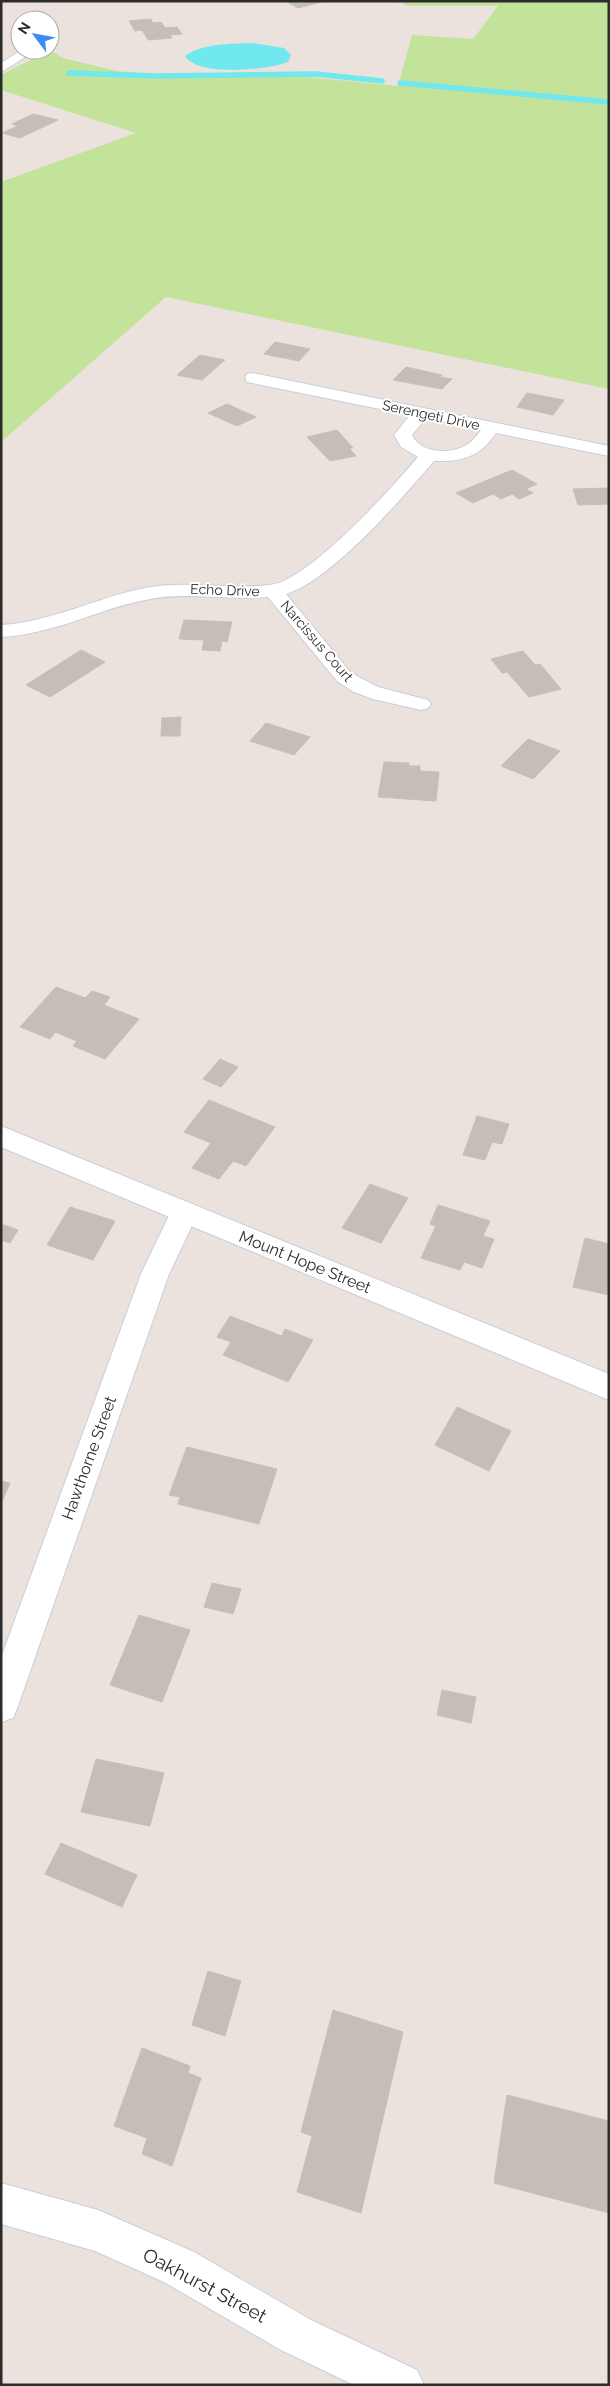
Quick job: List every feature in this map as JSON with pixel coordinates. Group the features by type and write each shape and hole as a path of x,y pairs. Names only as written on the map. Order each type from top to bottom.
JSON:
{"street":[{"path":"1,68 14,60"},
{"name":"Serengeti Drive","path":"253,378 609,451"},
{"path":"421,412 402,435 404,442 412,448 430,454 452,455 465,452 474,448 492,427"},
{"name":"Echo Drive","path":"1,631 35,627 126,599 164,590 273,591 304,578 361,530 389,502 430,454"},
{"name":"Narcissus Court","path":"273,591 350,681 373,694 421,704"},
{"name":"Mount Hope Street","path":"1,1136 609,1387"},
{"name":"Hawthorne Street","path":"1,1706 155,1274 184,1213"},
{"name":"Oakhurst Street","path":"1,2202 98,2231 179,2267 296,2335 402,2385"}],"green space":[{"path":"397,1 609,1 609,389 166,297 1,442 1,182 136,133 1,90 1,75 30,60 60,60 60,56 117,71 187,77 307,77 398,86 412,35 473,39 498,6 408,6"}],"water":[{"path":"252,43 284,48 291,55 288,62 278,65 234,70 203,67 192,63 185,56 208,46"}],"building":[{"path":"325,1 298,8 289,3"},
{"path":"151,19 153,23 161,22 165,28 177,27 182,34 170,35 172,38 148,40 142,30 135,31 129,21"},
{"path":"33,114 58,120 20,138 2,133 18,126 12,124"},
{"path":"275,342 310,349 299,361 264,354"},
{"path":"200,355 225,360 202,380 177,375"},
{"path":"406,367 452,379 442,389 393,380"},
{"path":"527,393 564,400 553,415 517,407"},
{"path":"227,404 256,417 237,426 208,413"},
{"path":"337,430 353,448 349,448 356,456 330,461 307,437"},
{"path":"512,470 537,484 526,489 533,493 519,499 512,494 501,499 493,494 473,503 456,493"},
{"path":"609,488 609,504 578,505 573,489"},
{"path":"184,620 232,622 227,642 222,641 220,651 202,650 204,640 179,639"},
{"path":"81,650 105,662 50,697 26,685"},
{"path":"523,651 535,665 540,664 561,689 529,697 507,672 502,673 491,659"},
{"path":"181,717 180,736 161,736 162,718"},
{"path":"266,723 310,737 294,755 250,741"},
{"path":"528,739 560,751 533,779 501,766"},
{"path":"384,762 409,763 409,766 420,766 420,771 439,772 436,801 378,797"},
{"path":"56,987 85,998 92,991 110,997 104,1005 139,1019 105,1059 73,1046 77,1041 55,1032 50,1039 20,1027"},
{"path":"220,1059 238,1067 221,1087 203,1079"},
{"path":"209,1100 275,1127 246,1166 233,1161 219,1179 192,1168 211,1143 184,1132"},
{"path":"477,1116 509,1124 502,1144 492,1142 485,1160 463,1155"},
{"path":"370,1184 408,1198 381,1243 342,1228"},
{"path":"438,1205 490,1221 483,1236 494,1239 482,1268 464,1262 460,1270 421,1258 436,1226 430,1224"},
{"path":"70,1207 115,1221 93,1260 47,1245"},
{"path":"1,1224 18,1230 10,1243 1,1240"},
{"path":"585,1238 609,1244 609,1295 573,1287"},
{"path":"230,1316 282,1336 285,1329 313,1340 288,1382 223,1355 231,1342 217,1337"},
{"path":"457,1407 511,1431 489,1471 435,1445"},
{"path":"187,1447 277,1469 259,1524 178,1504 180,1497 169,1495"},
{"path":"1,1481 10,1483 1,1504"},
{"path":"212,1583 241,1589 233,1614 204,1607"},
{"path":"139,1615 190,1630 162,1702 110,1685"},
{"path":"442,1690 476,1697 471,1723 437,1715"},
{"path":"96,1759 164,1773 150,1826 81,1812"},
{"path":"61,1843 137,1875 122,1907 45,1874"},
{"path":"208,1971 241,1981 225,2036 192,2025"},
{"path":"333,2010 403,2032 361,2213 297,2192 312,2136 301,2132"},
{"path":"142,2048 190,2066 188,2073 201,2078 172,2166 142,2154 147,2138 114,2126"},
{"path":"507,2095 609,2121 609,2213 494,2183"}],"waterway":[{"path":"69,73 156,76 316,74 382,81"},
{"path":"400,83 609,102"}]}
